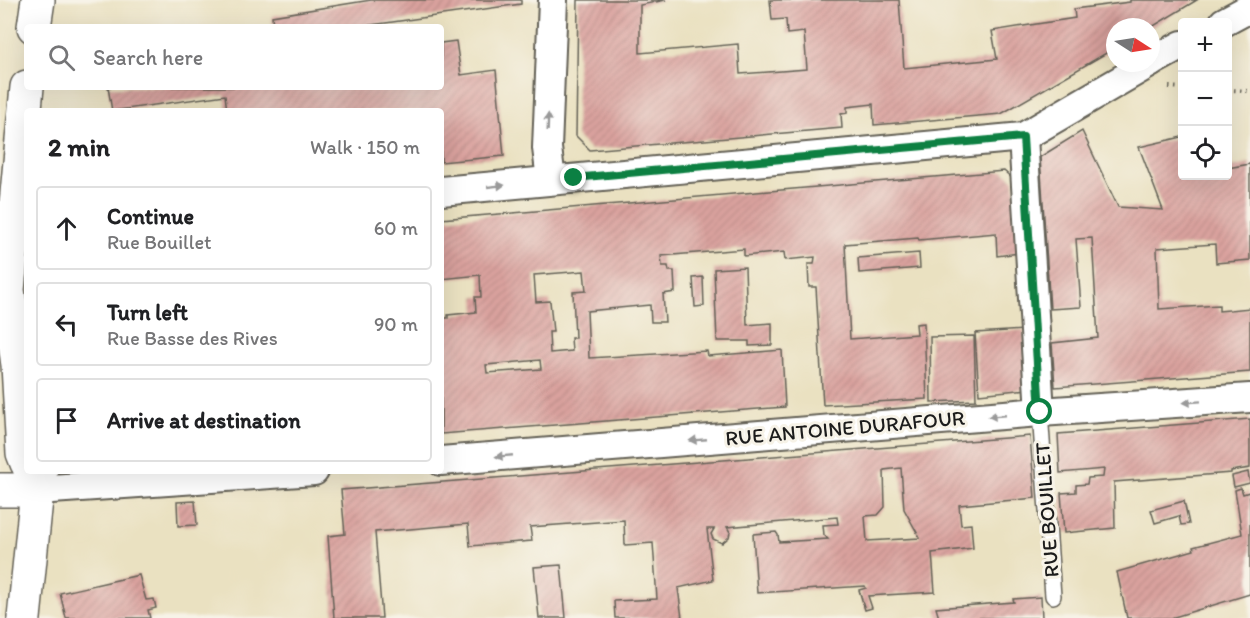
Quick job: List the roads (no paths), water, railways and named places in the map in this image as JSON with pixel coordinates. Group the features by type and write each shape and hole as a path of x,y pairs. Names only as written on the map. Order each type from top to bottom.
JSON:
{"main road":[{"path":"34,24 38,0"},
{"path":"27,108 29,90"},
{"path":"0,348 24,129"},
{"path":"4,299 18,365 24,455"},
{"path":"0,490 34,474 24,618"}],"street":[{"path":"551,180 547,148 553,0"},
{"path":"1231,18 1250,8"},
{"path":"1160,57 1178,47"},
{"path":"444,191 1023,137 1135,72"},
{"path":"30,90 36,108"},
{"name":"RUE BOUILLET","path":"1023,137 1040,412"},
{"name":"RUE ANTOINE DURAFOUR","path":"444,461 1040,412 1250,398"}],"lane":[{"name":"RUE BOUILLET","path":"1040,412 1053,596"}]}
